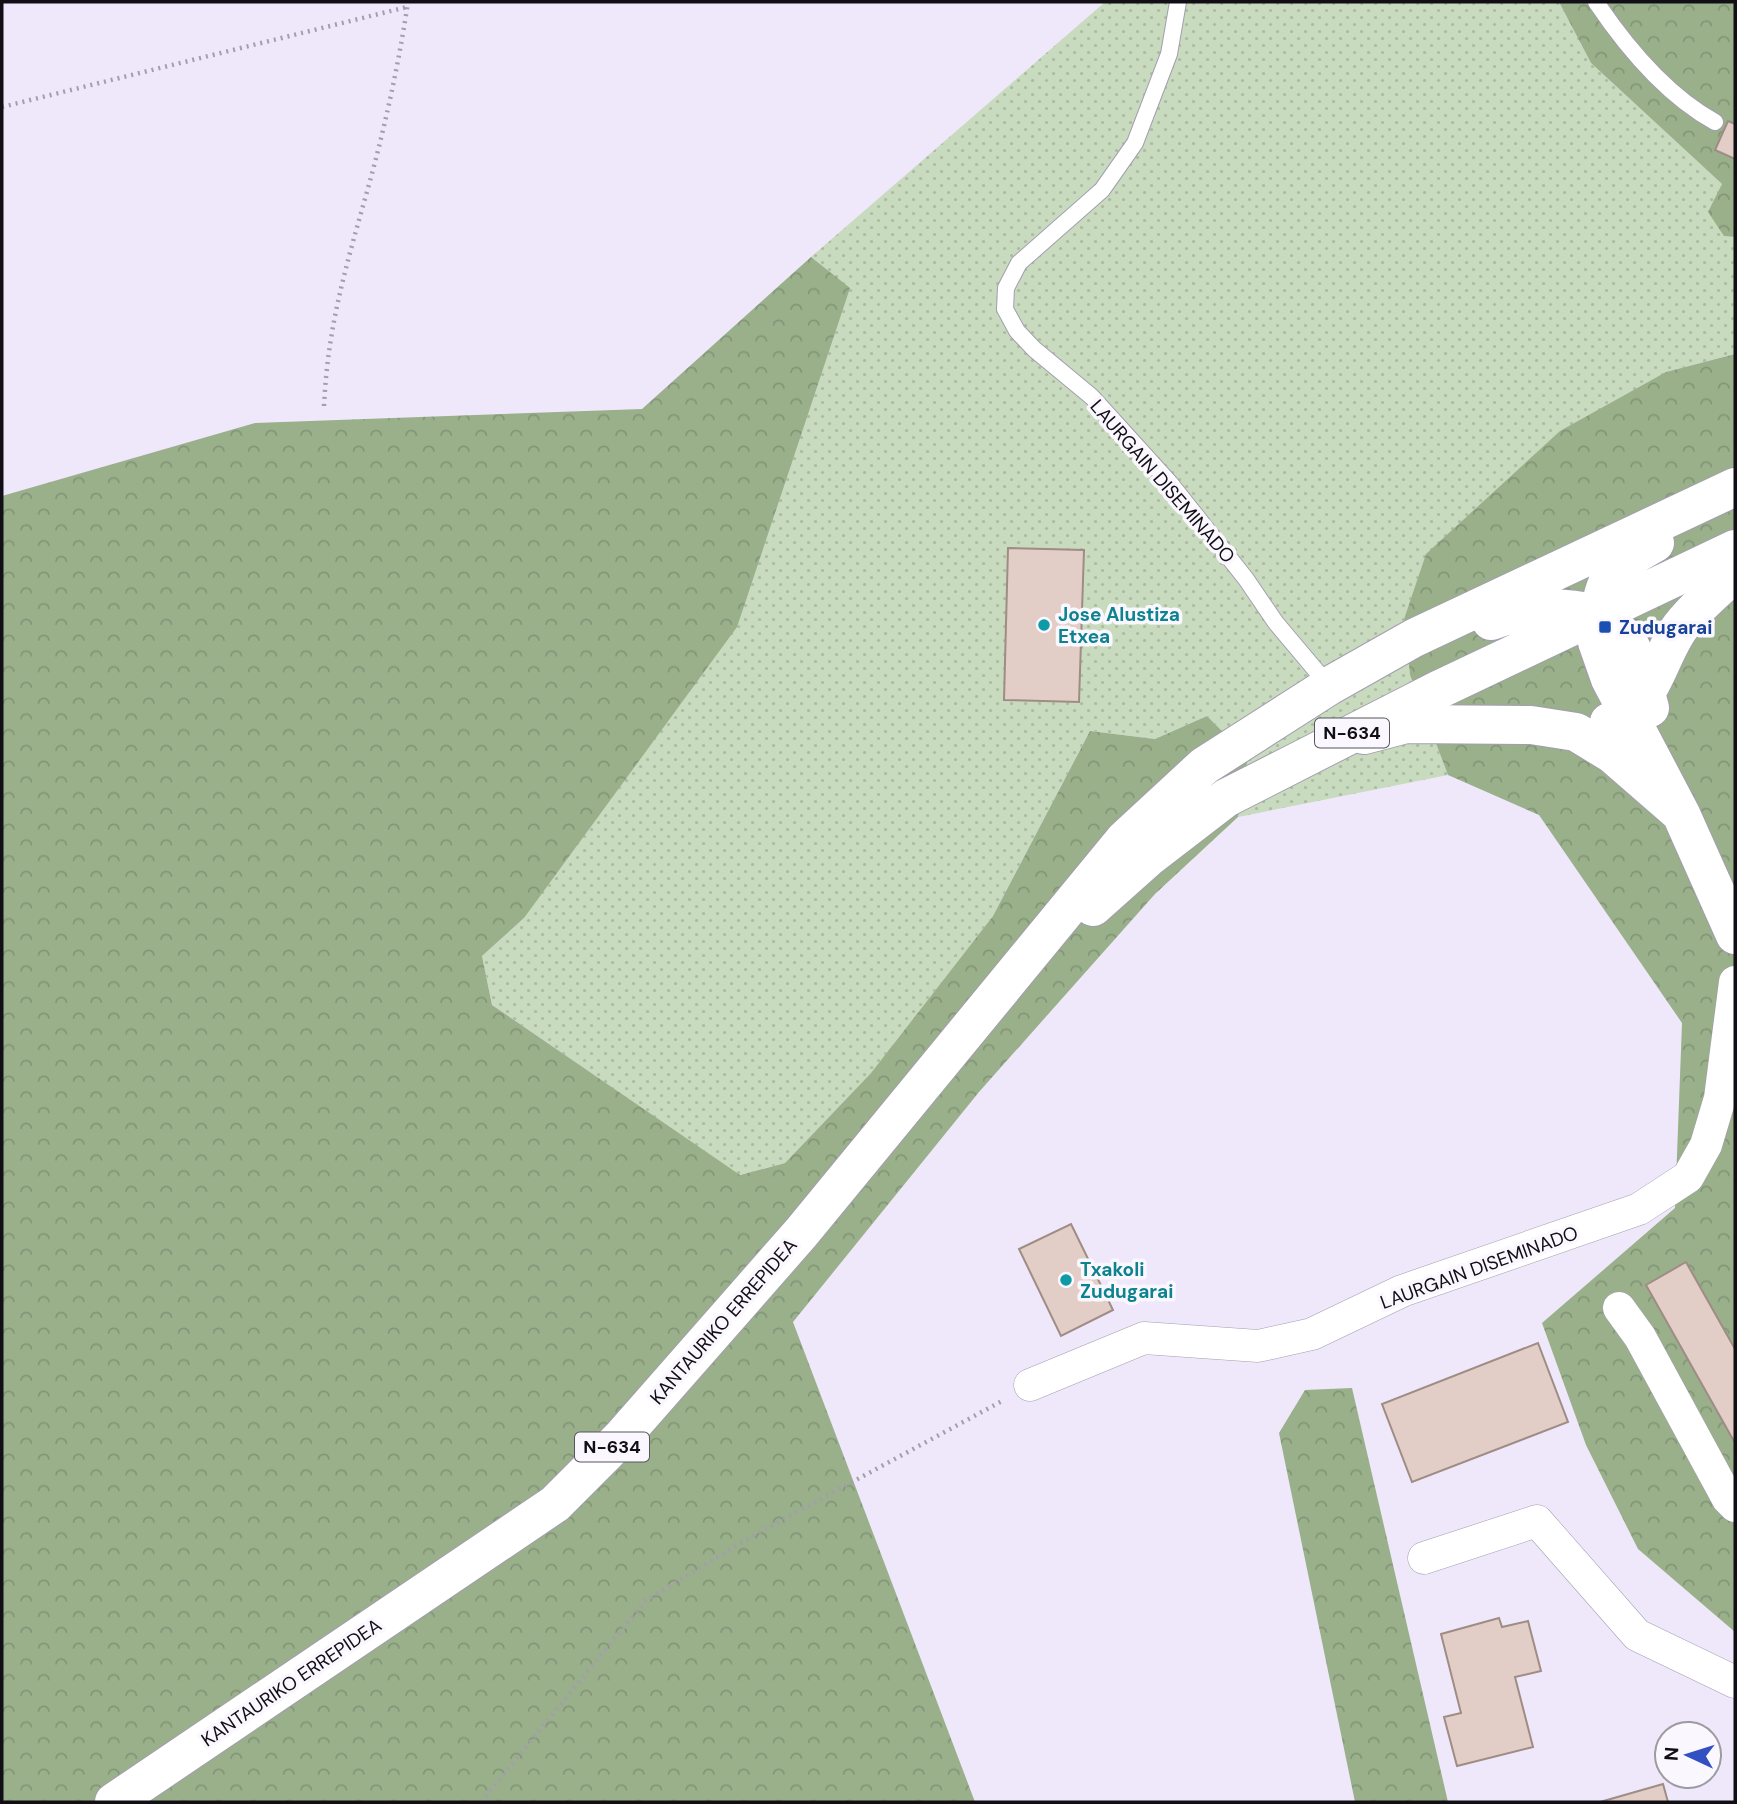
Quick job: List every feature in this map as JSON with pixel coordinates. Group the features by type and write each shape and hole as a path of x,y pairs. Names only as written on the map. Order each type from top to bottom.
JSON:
{"main road":[{"name":"N-634","path":"1011,981 1124,840 1205,765 1329,686 1414,638 1735,487"},
{"path":"1599,614 1604,586 1623,561 1735,493"},
{"name":"N-634","path":"1011,981 1148,858 1226,798 1331,743 1735,548"},
{"path":"1576,732 1637,704 1661,670 1681,627 1735,573"},
{"path":"1329,686 1493,620 1535,607 1563,606 1599,614 1622,631 1638,659 1637,704 1681,814 1726,893 1735,935"},
{"path":"1331,743 1406,724 1531,725 1576,732 1612,754 1681,814"},
{"name":"KANTAURIKO ERREPIDEA","path":"114,1802 555,1504 621,1438 732,1311 1011,981"}],"street":[{"name":"LAURGAIN DISEMINADO","path":"1030,1385 1144,1338 1258,1346 1312,1334 1402,1291 1639,1209 1688,1177 1706,1145 1720,1098 1735,982"},
{"path":"1619,1308 1640,1337 1728,1499 1735,1506"},
{"path":"1423,1558 1537,1521 1637,1635 1735,1682"}],"lane":[{"name":"LAURGAIN DISEMINADO","path":"1178,2 1169,54 1135,143 1102,190 1019,263 1006,288 1005,309 1017,331 1034,349 1092,397 1170,483 1246,579 1276,623 1329,686"},
{"path":"1596,2 1632,51 1691,108 1715,122"}],"path":[{"path":"2,107 407,4 402,50 370,180 345,263 327,353 324,406"},
{"path":"481,1802 645,1601 756,1534 1030,1385"}],"green space":[{"path":"1105,2 1559,2 1591,63 1722,184 1724,236 1735,237 1735,354 1666,372 1426,555 1404,619 1410,675 1448,775 1238,817 1248,757 1207,716 1155,739 1090,731 993,916 871,1073 785,1163 739,1175 492,1005 482,956 524,918 850,289 811,257"},
{"path":"1559,2 1735,2 1735,237 1724,236 1708,212 1722,184 1591,63"},
{"path":"811,257 850,288 737,627 524,918 482,956 492,1005 740,1175 785,1163 871,1073 993,916 1090,731 1155,739 1207,716 1248,757 1238,817 1155,894 979,1092 793,1322 975,1802 2,1802 2,496 255,423 642,409"},
{"path":"1735,354 1735,1632 1638,1549 1586,1445 1542,1323 1675,1208 1682,1023 1539,815 1448,775 1410,675 1404,619 1426,554 1560,431 1666,372"},
{"path":"1352,1388 1448,1802 1355,1802 1279,1433 1305,1390"}],"building":[{"path":"1728,121 1735,124 1735,159 1715,150"},
{"name":"Jose Alustiza Etxea","path":"1008,548 1084,550 1079,702 1004,700"},
{"name":"Txakoli Zudugarai","path":"1071,1224 1113,1310 1061,1336 1019,1249"},
{"path":"1686,1262 1735,1349 1735,1443 1646,1285"},
{"path":"1538,1343 1568,1422 1412,1482 1382,1404"},
{"path":"1499,1618 1502,1627 1528,1621 1541,1671 1515,1677 1533,1747 1457,1766 1444,1717 1461,1713 1441,1634"},
{"path":"1653,1787 1653,1790 1665,1790 1668,1802 1600,1802"}],"place":[{"name":"Jose Alustiza Etxea","path":"1044,625"},
{"name":"Zudugarai","path":"1605,627"},
{"name":"Txakoli Zudugarai","path":"1066,1280"}]}
